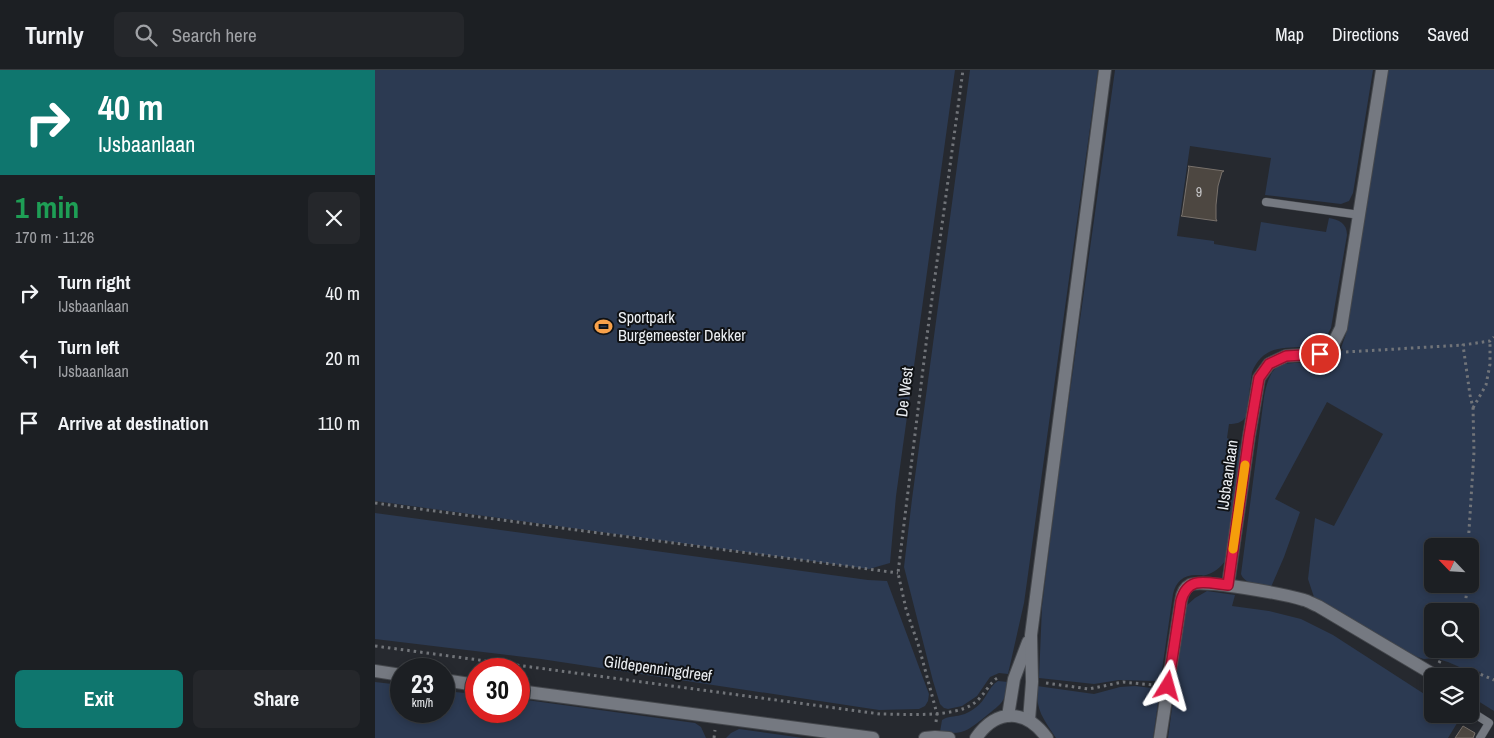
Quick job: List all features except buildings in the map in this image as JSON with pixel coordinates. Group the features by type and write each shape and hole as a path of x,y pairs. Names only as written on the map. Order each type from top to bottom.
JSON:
{"main road":[{"path":"1029,720 1032,682 1031,635 1105,70"},
{"path":"1333,344 1341,328 1382,70"},
{"name":"IJsbaanlaan","path":"1228,585 1259,378 1269,364 1286,356 1320,354 1333,344"},
{"path":"1160,738 1183,591 1191,584 1198,582 1228,585 1303,599 1424,669"},
{"path":"1008,716 1014,679 1031,635"},
{"path":"375,671 390,673"},
{"path":"530,692 873,738"},
{"path":"976,738 983,728 995,720 1008,716 1019,716 1029,720 1040,728 1047,738"},
{"path":"925,738 949,738"}],"lane":[{"path":"1266,202 1360,215"},
{"path":"1479,717 1489,723 1480,738"}],"path":[{"name":"De West","path":"937,714 919,647 906,609 898,573 963,70"},
{"path":"1333,344 1343,352 1463,345 1490,341 1494,337"},
{"path":"1473,408 1486,384 1490,364 1490,341"},
{"path":"1463,345 1473,408 1473,471 1469,538"},
{"path":"375,503 898,573"},
{"name":"Gildepenningdreef","path":"375,646 880,714 937,714"},
{"path":"1479,675 1494,680"},
{"path":"937,714 961,711 974,704 983,696 996,678 1001,676 1014,679"},
{"path":"1032,682 1089,688 1123,682 1168,686"}],"shaded area":[{"name":"Sportpark Burgemeester Dekker","path":"375,70 955,70 896,496 890,563 869,569 375,501"},
{"path":"970,70 1098,70 1024,603 1008,674 999,673 990,677 977,696 962,706 948,709 940,704 904,567"},
{"path":"1115,70 1373,70 1353,193 1349,201 1341,204 1265,195 1271,158 1190,146 1177,236 1214,241 1214,244 1256,251 1261,222 1326,232 1329,218 1339,221 1344,225 1347,235 1331,328 1323,339 1314,344 1303,347 1280,348 1270,352 1260,359 1252,372 1246,416 1241,422 1229,424 1227,438 1239,444 1241,452 1225,561 1212,573 1185,577 1176,585 1173,594 1161,677 1155,681 1119,680 1094,684 1039,678 1042,606 1059,470"},
{"path":"1388,70 1494,70 1494,711 1479,702 1479,676 1481,672 1479,672 1479,668 1462,668 1435,658 1424,659 1414,656 1314,597 1308,579 1315,518 1334,526 1383,434 1327,402 1275,499 1300,512 1271,587 1250,582 1243,578 1241,574 1264,397 1268,382 1273,372 1279,366 1313,362 1327,358 1343,350 1341,348 1346,334"},
{"path":"375,513 868,580 887,581 929,694 928,701 925,706 919,709 879,710 541,659 375,639"},
{"path":"1207,591 1235,595 1232,606 1269,611 1301,619 1333,635 1424,694 1424,723 1457,723 1448,738 1168,738 1186,606"},
{"path":"998,681 1008,682 1004,699 996,708 965,731 955,733 940,732 942,720 965,714 979,705"},
{"path":"375,682 390,684 390,723 455,723 455,692 465,693 465,723 530,723 530,700 695,723 701,727 706,738 375,738"},
{"path":"1037,686 1094,694 1120,687 1135,686 1160,689 1153,738 1056,738 1039,708"},
{"path":"739,729 803,738 726,738"}],"slow traffic":[{"path":"1233,549 1245,465"}],"place":[{"name":"Sportpark Burgemeester Dekker","path":"604,326"}],"route":[{"path":"1168,686 1183,591 1191,584 1198,582 1228,585 1259,378 1269,364 1286,356 1320,354"}]}
